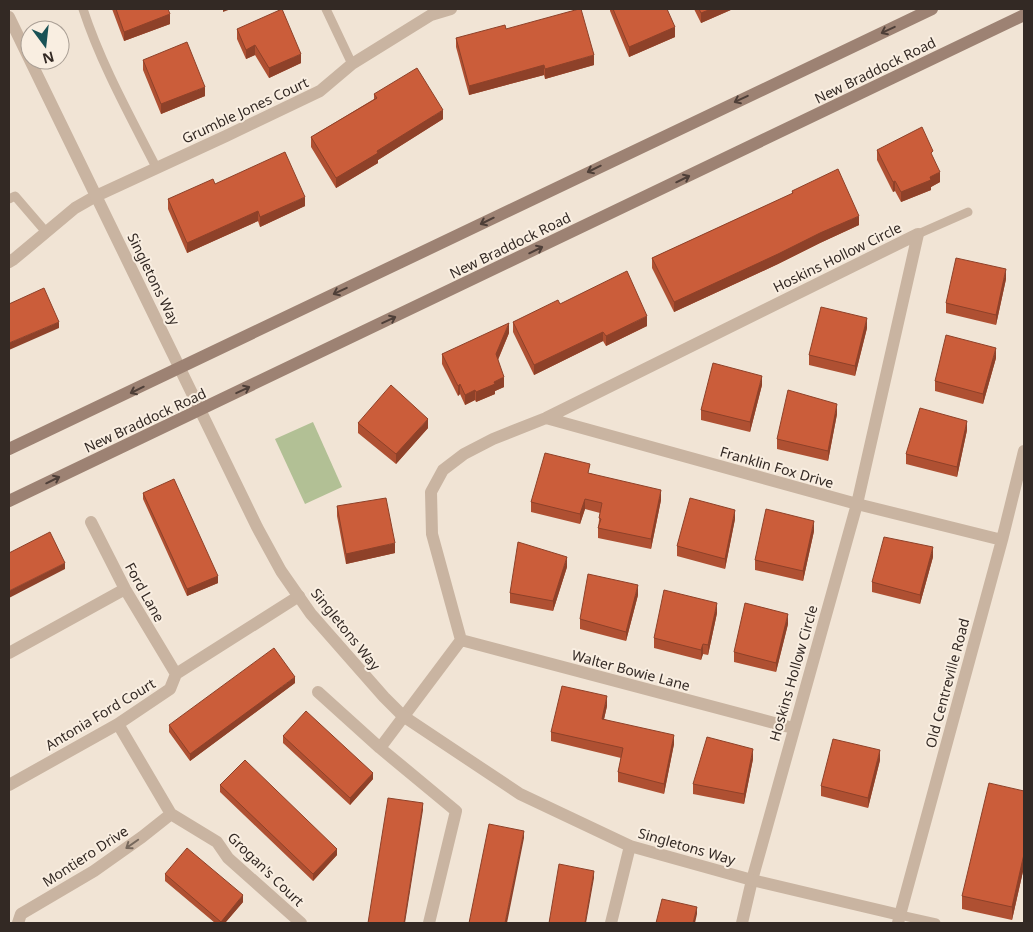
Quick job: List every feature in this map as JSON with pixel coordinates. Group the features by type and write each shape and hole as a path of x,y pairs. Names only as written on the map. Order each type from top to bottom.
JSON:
{"main road":[{"path":"9,450 932,9"},
{"name":"New Braddock Road","path":"9,501 1024,15"}],"street":[{"name":"Grumble Jones Court","path":"9,262 14,260 75,208 96,196 320,90 352,64 431,16 450,9"},
{"name":"Singletons Way","path":"9,17 256,528 281,571 311,614 384,697 403,716 520,794 630,846 899,919"},
{"name":"Hoskins Hollow Circle","path":"461,640 432,534 431,492 443,470 464,454 494,439 546,418 918,234"},
{"name":"Hoskins Hollow Circle","path":"742,923 793,728 856,504 918,234"},
{"name":"Franklin Fox Drive","path":"546,418 856,504 1002,540"},
{"name":"Old Centreville Road","path":"899,919 1002,540 1024,451"},
{"name":"Ford Lane","path":"91,522 125,589 176,674"},
{"path":"9,653 125,589"},
{"name":"Antonia Ford Court","path":"9,785 118,724 170,690 176,674 299,596"},
{"path":"380,748 461,640"},
{"name":"Walter Bowie Lane","path":"461,640 793,728"},
{"path":"318,692 380,748 456,811 429,923"},
{"name":"Grogan's Court","path":"118,724 170,814 217,842 228,858 301,923"},
{"name":"Montiero Drive","path":"18,923 21,914 94,871 142,837 170,814"},
{"path":"611,923 630,846"}],"lane":[{"path":"83,9 89,28 105,63 156,168"},
{"path":"326,9 352,64"},
{"path":"9,199 15,196 46,232"},
{"path":"918,234 968,212"},
{"path":"899,919 936,923"}],"green space":[{"path":"313,422 342,487 305,504 275,439"}],"building":[{"path":"116,9 168,9 170,14 124,32"},
{"path":"282,9 301,54 269,68 255,45 246,50 237,29"},
{"path":"581,9 594,55 545,69 544,65 469,86 456,38 505,25 506,29"},
{"path":"613,9 667,9 675,27 629,47"},
{"path":"699,9 711,9 701,13"},
{"path":"187,42 205,87 161,104 143,60"},
{"path":"417,68 443,110 336,178 311,137 377,98 374,94"},
{"path":"922,127 940,172 930,177 931,180 901,192 895,181 893,182 877,150"},
{"path":"285,152 305,197 260,217 258,211 187,243 168,199 213,179 215,184"},
{"path":"838,169 859,216 674,302 652,258 793,193 792,191"},
{"path":"956,258 1006,269 996,315 946,303"},
{"path":"627,271 647,316 606,336 603,332 534,365 513,322 558,300 560,304"},
{"path":"44,288 59,322 9,343 9,304"},
{"path":"821,307 867,318 855,366 809,355"},
{"path":"509,323 496,354 504,377 494,382 495,384 465,395 460,384 458,386 442,354"},
{"path":"946,335 996,348 983,394 935,381"},
{"path":"713,363 762,376 750,422 701,410"},
{"path":"391,385 428,419 396,454 358,423"},
{"path":"788,390 837,404 828,451 777,439"},
{"path":"920,408 967,421 957,467 906,454"},
{"path":"545,453 590,464 588,473 661,490 651,539 598,528 601,519 599,518 602,503 585,499 580,514 531,502"},
{"path":"174,479 218,576 187,589 143,493"},
{"path":"386,498 395,543 346,554 337,506"},
{"path":"690,498 735,510 725,559 677,546"},
{"path":"766,509 814,521 803,571 755,560"},
{"path":"50,532 65,563 9,591 9,553"},
{"path":"884,537 933,547 920,595 872,582"},
{"path":"518,542 567,557 553,601 510,593"},
{"path":"588,574 638,585 626,632 580,619"},
{"path":"664,590 717,603 708,645 703,644 701,650 654,638"},
{"path":"745,603 788,614 776,663 734,652"},
{"path":"274,648 295,677 190,754 169,725"},
{"path":"562,686 607,696 602,719 674,735 664,784 618,772 623,748 551,732"},
{"path":"306,711 373,773 350,798 283,736"},
{"path":"707,737 753,749 744,794 693,784"},
{"path":"833,739 880,750 868,798 821,786"},
{"path":"245,760 337,849 313,874 220,785"},
{"path":"989,783 1024,791 1024,854 1012,907 962,896"},
{"path":"388,798 423,803 404,923 368,923"},
{"path":"489,824 524,831 505,923 469,923"},
{"path":"187,848 243,895 221,922 165,874"},
{"path":"559,864 594,871 585,923 549,923"},
{"path":"662,899 697,907 693,923 656,923"}]}
